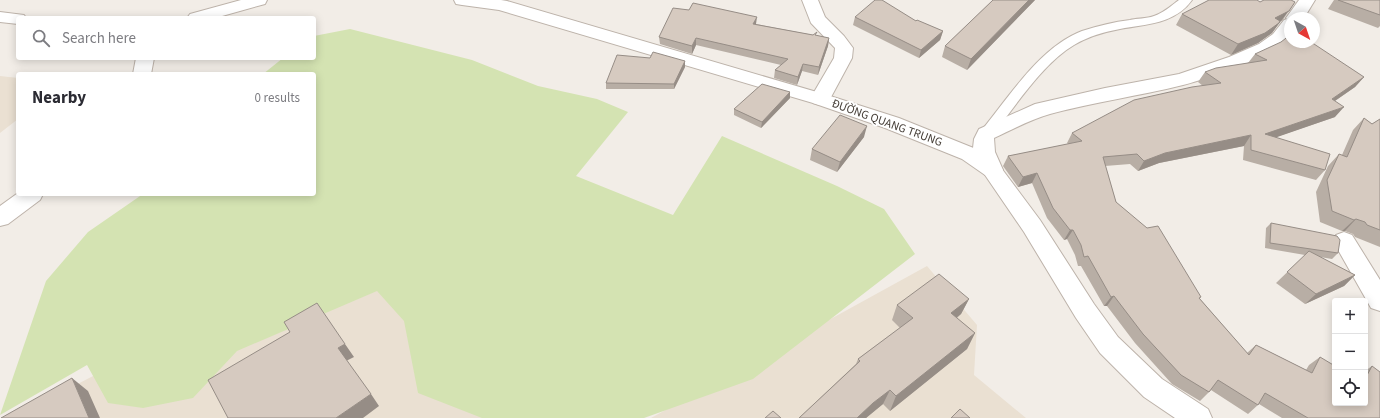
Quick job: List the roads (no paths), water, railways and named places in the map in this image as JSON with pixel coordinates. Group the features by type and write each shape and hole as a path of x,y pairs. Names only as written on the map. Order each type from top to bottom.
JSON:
{"street":[{"path":"203,16 259,0"},
{"name":"ĐƯỜNG QUANG TRUNG","path":"462,0 501,6 820,99 892,123 969,154 992,170 1032,226 1085,310 1110,345 1153,388 1198,418"},
{"path":"810,0 817,19 844,48 843,58 820,99"},
{"path":"1299,12 1307,0"},
{"path":"0,17 16,19"},
{"path":"992,170 983,148 986,134 1042,109 1104,94 1182,79 1265,48 1279,38 1284,32"},
{"path":"142,72 145,60"},
{"path":"0,218 29,196"},
{"path":"1344,241 1380,301"}],"lane":[{"path":"986,134 1021,90 1055,52 1069,42 1081,36 1114,26 1155,20 1174,10 1186,0"}]}
